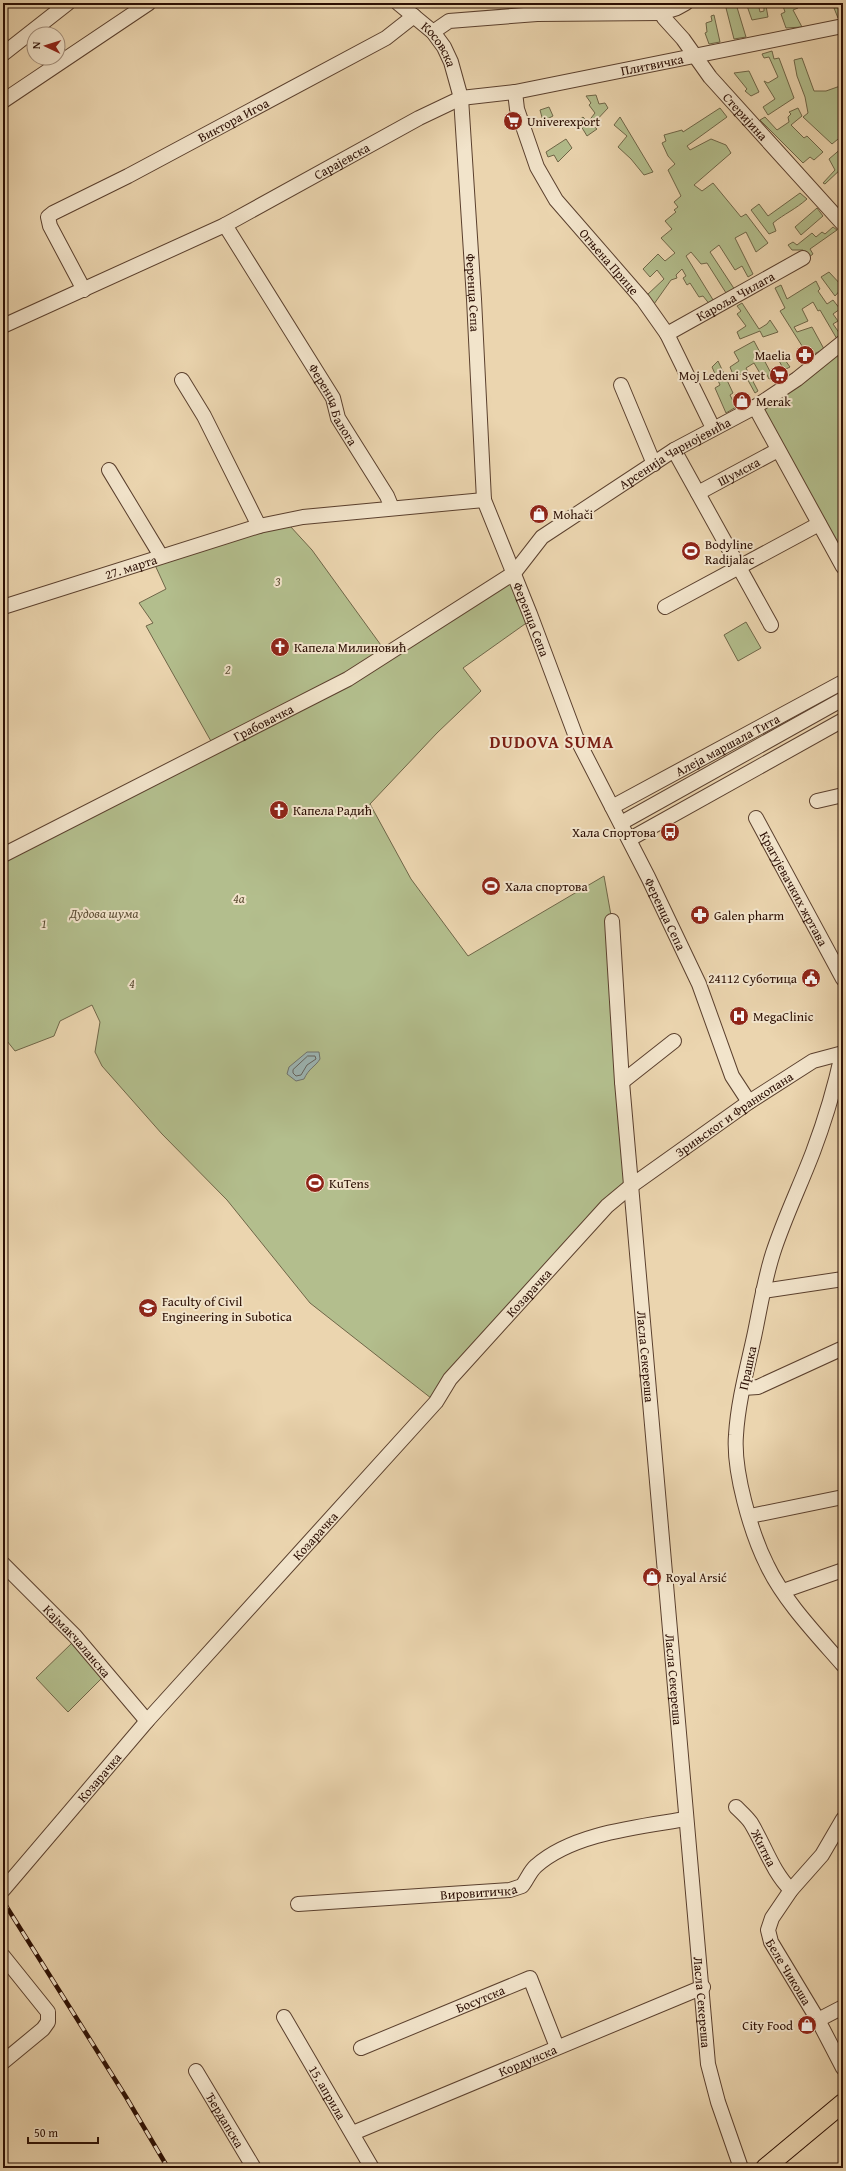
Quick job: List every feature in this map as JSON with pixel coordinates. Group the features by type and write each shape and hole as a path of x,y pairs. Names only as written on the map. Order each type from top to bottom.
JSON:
{"main road":[{"path":"765,2168 843,2103"}],"street":[{"path":"3,54 68,3"},
{"path":"3,101 149,3"},
{"name":"Косовска","path":"398,3 433,32 444,47 451,62 461,98"},
{"path":"433,32 449,21 535,8 677,8 686,3"},
{"name":"Стеријина","path":"659,8 710,77 843,224"},
{"name":"Виктора Игоа","path":"84,290 50,226 48,217 386,38 406,24 414,16"},
{"name":"Плитвичка","path":"461,98 515,92 843,26"},
{"name":"Огњена Прице","path":"515,92 517,109 537,168 556,200 643,300 667,334 714,428"},
{"name":"Сарајевска","path":"3,326 224,225 419,118 461,98"},
{"name":"Ференца Сепа","path":"461,98 474,299 484,500 514,573 576,737 630,839 698,984 732,1076 749,1102"},
{"name":"Ференца Балога","path":"224,225 333,398 338,418 387,496 392,508"},
{"name":"Кароља Чилага","path":"667,334 803,258"},
{"name":"Арсенија Чарнојевића","path":"514,573 542,537 674,450 755,407 797,379 843,342"},
{"path":"182,380 204,416 259,526"},
{"path":"621,385 654,464"},
{"path":"755,407 843,567"},
{"path":"674,450 771,625"},
{"name":"Шумска","path":"698,492 778,450"},
{"path":"108,470 153,540 161,556"},
{"name":"27. марта","path":"3,608 161,556 259,526 303,517 484,500"},
{"path":"665,607 819,524"},
{"name":"Грабовачка","path":"3,855 348,679 514,573"},
{"name":"Алеја маршала Тита","path":"612,807 843,682"},
{"name":"Алеја маршала Тита","path":"621,823 843,699"},
{"path":"630,839 843,720"},
{"path":"816,801 843,795"},
{"name":"Крагујевачких жртава","path":"756,818 843,979"},
{"path":"612,921 622,1082 631,1186"},
{"path":"622,1082 674,1041"},
{"name":"Зрињског и Франкопана","path":"631,1186 749,1102 813,1061 842,1054"},
{"name":"Прашка","path":"842,1054 835,1088 813,1152 794,1196 773,1254 743,1388 736,1435 737,1464 758,1546 768,1567 799,1614 843,1665"},
{"name":"Козарачка","path":"3,1890 147,1721 436,1402 450,1379 535,1283 607,1206 631,1186"},
{"name":"Ласла Секереша","path":"631,1186 708,2064 718,2102 741,2168"},
{"path":"764,1291 812,1286 843,1280"},
{"path":"743,1388 758,1387 843,1348"},
{"path":"750,1516 843,1498"},
{"name":"Кајмакчаланска","path":"3,1564 74,1636 147,1721"},
{"path":"783,1590 843,1570"},
{"name":"Житна","path":"736,1806 750,1822 769,1860 783,1882 791,1890"},
{"name":"Вировитичка","path":"298,1904 510,1890 522,1886 534,1868 548,1857 565,1848 628,1828 686,1819"},
{"name":"Беле Чикоша","path":"843,1819 822,1855 791,1890 772,1918 768,1930 771,1942 818,2020 843,2068"},
{"path":"3,1956 48,2012 48,2022 43,2030 3,2062"},
{"name":"Босутска","path":"361,2048 530,1978 557,2047"},
{"name":"Кордунска","path":"353,2133 702,1987"},
{"path":"818,2020 843,2008"},
{"name":"15. априла","path":"284,2017 353,2133 372,2168"},
{"name":"Ђердапска","path":"196,2071 254,2168"}],"green space":[{"path":"746,3 758,3 760,12 764,11 764,7 766,6 768,17 752,20"},
{"path":"782,3 798,3 798,8 793,10 802,27 786,28 781,14 785,12"},
{"path":"832,3 843,3 843,17 838,18"},
{"path":"736,4 746,37 734,39 726,8"},
{"path":"714,15 720,42 709,44 705,33 707,32 706,23 712,21 711,16"},
{"path":"772,51 774,59 779,58 794,98 768,115 763,107 775,99 764,81 768,83 778,77 769,57 764,58 762,54"},
{"path":"802,58 814,91 826,91 843,85 843,135 832,144 803,117 808,113 794,60"},
{"path":"749,71 759,92 751,96 745,91 747,89 734,73"},
{"path":"596,95 599,104 605,103 608,108 592,125 597,129 587,136 578,121 583,117 588,122 595,113 589,105 591,103 586,96"},
{"path":"549,107 553,116 543,121 540,110"},
{"path":"720,108 727,117 687,146 690,150 711,139 726,145 731,153 694,185 702,191 713,183 741,217 746,214 768,243 756,252 746,232 735,238 753,274 748,277 742,266 735,270 719,245 710,252 735,290 728,296 707,263 701,264 691,252 686,256 715,303 711,306 703,296 699,297 690,283 687,285 683,278 686,276 682,269 676,275 677,278 671,280 654,304 647,295 664,279 657,270 650,277 643,269 658,254 665,261 675,253 661,238 672,229 665,221 676,212 674,210 678,207 674,202 681,196 668,170 675,164 668,156 662,143 666,141 664,135 682,130 683,132"},
{"path":"798,108 802,116 791,125 804,138 807,136 823,152 814,160 810,157 803,163 760,120 765,117 777,130 789,122 788,117 791,114 789,112"},
{"path":"620,117 653,172 644,175 631,159 618,147 627,136 614,125"},
{"path":"566,139 572,148 558,162 554,155 548,157 546,152"},
{"path":"843,147 843,167 825,184 823,183 835,170 829,159"},
{"path":"800,193 807,199 773,223 776,231 769,234 751,210 759,204 768,216"},
{"path":"817,208 823,216 801,235 795,227"},
{"path":"833,227 837,230 810,249 813,254 809,257 803,250 792,250 788,245 793,242 797,245 812,233 816,237 822,232 825,234"},
{"path":"829,272 843,287 835,296 821,277"},
{"path":"816,281 820,289 818,291 827,304 833,300 840,309 833,314 838,321 833,324 840,334 837,339 820,310 818,311 813,302 802,309 808,321 794,327 797,332 812,327 824,349 812,355 808,348 804,349 780,311 785,308 775,288 781,285 787,299"},
{"path":"742,303 759,329 770,320 778,332 763,337 760,331 740,339 737,332 746,326 737,314 741,311 737,306"},
{"path":"754,341 773,377 769,379 766,373 761,375 754,363 746,368 758,391 755,393 744,373 734,377 730,367 739,361 734,352"},
{"path":"843,345 843,560 758,408"},
{"path":"780,353 790,367 784,370 777,357"},
{"path":"718,361 733,393 730,395 736,407 726,413 715,388 720,385 712,367"},
{"path":"290,526 312,550 383,648 343,675 212,743 146,626 153,623 139,603 166,589 155,565 255,533"},
{"path":"512,579 532,619 463,668 481,691 437,733 370,804 411,879 468,956 604,876 612,921 631,1186 436,1402 310,1303 227,1200 162,1134 102,1066 95,1052 100,1022 92,1005 60,1021 54,1036 15,1051 3,1036 3,863 194,764"},
{"path":"746,622 761,648 738,661 724,635"},
{"path":"73,1642 105,1675 68,1712 36,1678"}],"water":[{"path":"307,1052 319,1052 320,1059 308,1072 304,1079 296,1081 287,1074 289,1067"}],"railway":[{"path":"3,1901 126,2097 168,2168"}],"place":[{"name":"Univerexport","path":"513,121"},
{"name":"Maelia","path":"805,355"},
{"name":"Moj Ledeni Svet","path":"779,375"},
{"name":"Merak","path":"742,401"},
{"name":"Mohači","path":"539,514"},
{"name":"Bodyline Radijalac","path":"691,551"},
{"name":"Капела Милиновић","path":"280,647"},
{"name":"Капела Радић","path":"279,810"},
{"name":"Хала Спортова","path":"670,832"},
{"name":"Хала спортова","path":"491,886"},
{"name":"Galen pharm","path":"700,915"},
{"name":"24112 Суботица","path":"811,978"},
{"name":"MegaClinic","path":"739,1016"},
{"name":"KuTens","path":"315,1183"},
{"name":"Faculty of Civil Engineering in Subotica","path":"148,1308"},
{"name":"Royal Arsić","path":"652,1577"},
{"name":"City Food","path":"807,2025"}],"district":[{"name":"DUDOVA SUMA","path":"552,742"}],"park label":[{"name":"3","path":"278,581"},
{"name":"2","path":"228,669"},
{"name":"4a","path":"239,898"},
{"name":"Дудова шума","path":"104,913"},
{"name":"1","path":"44,923"},
{"name":"4","path":"132,983"}]}
